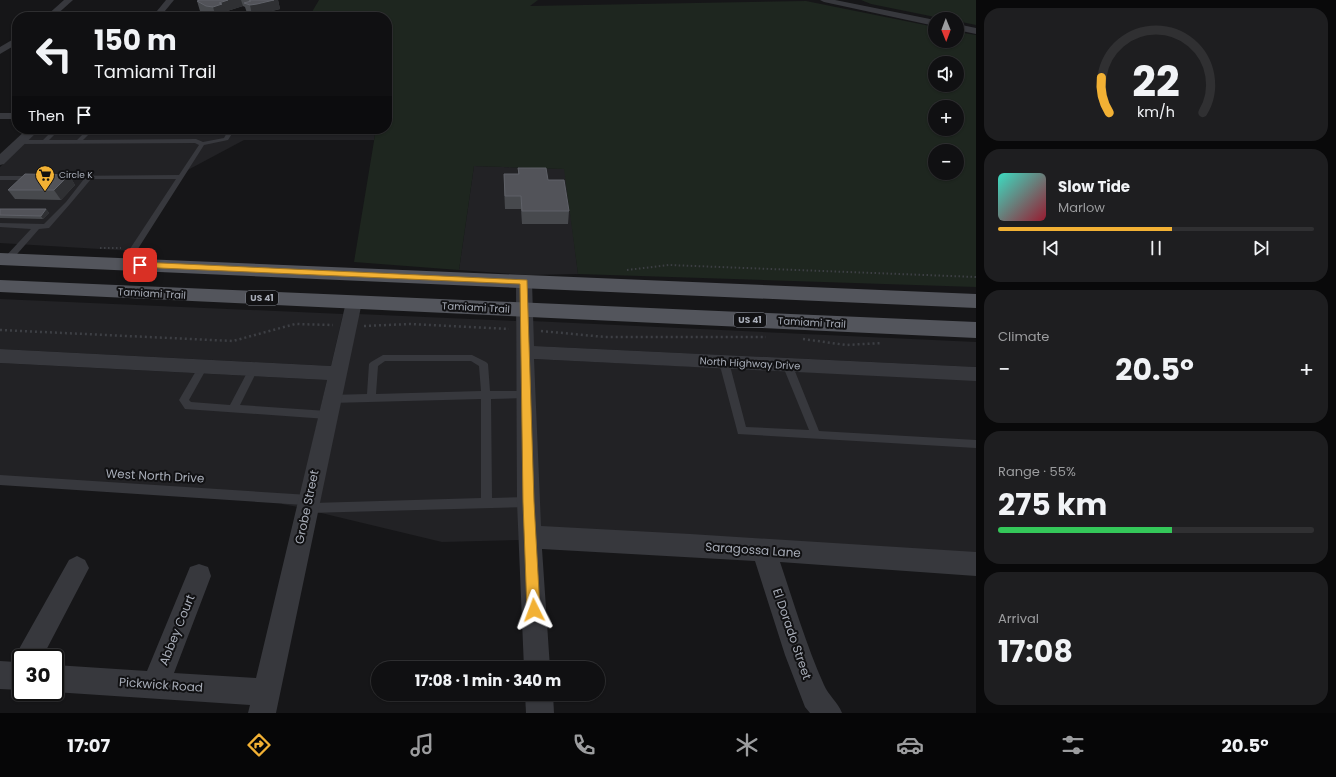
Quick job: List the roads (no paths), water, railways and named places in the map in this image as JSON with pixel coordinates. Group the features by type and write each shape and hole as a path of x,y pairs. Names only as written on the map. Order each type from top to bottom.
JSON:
{"main road":[{"path":"4,259 130,256 524,282 976,301"},
{"name":"Tamiami Trail","path":"0,286 354,302 524,320 976,330"}],"street":[{"path":"55,12 69,0"},
{"path":"160,12 170,0"},
{"path":"824,0 928,22"},
{"path":"843,0 928,17"},
{"path":"964,24 976,27"},
{"path":"964,28 976,31"},
{"path":"0,51 12,43"},
{"path":"0,116 12,116"},
{"path":"0,161 29,134"},
{"path":"524,282 528,502 537,661"},
{"name":"Grobe Street","path":"264,703 309,504 329,407 354,302"},
{"name":"North Highway Drive","path":"525,352 976,374"},
{"path":"0,356 337,373"},
{"name":"Saragossa Lane","path":"530,537 690,545 976,564"},
{"name":"El Dorado Street","path":"764,551 798,655 815,697 828,713"},
{"path":"31,649 77,568"},
{"name":"Abbey Court","path":"155,685 199,576"},
{"name":"Pickwick Road","path":"64,679 155,685 264,703"},
{"path":"539,701 540,713"}],"lane":[{"path":"44,142 52,134"},
{"path":"79,141 86,134"},
{"path":"21,142 196,141 202,144 226,139 229,134"},
{"path":"130,256 202,144"},
{"path":"50,177 181,177"},
{"path":"0,225 46,226 68,203 89,177"},
{"path":"0,178 36,178"},
{"path":"4,259 37,227"},
{"path":"370,398 374,364 383,358 472,358 482,364 486,395 487,504"},
{"path":"724,362 742,431 976,444"},
{"path":"787,364 816,436"},
{"path":"203,366 184,400 188,406 232,409 329,407 370,398 525,394"},
{"path":"232,409 253,369"},
{"name":"West North Drive","path":"0,480 309,504 487,504 528,502"}],"place":[{"name":"Circle K","path":"45,192"}]}
